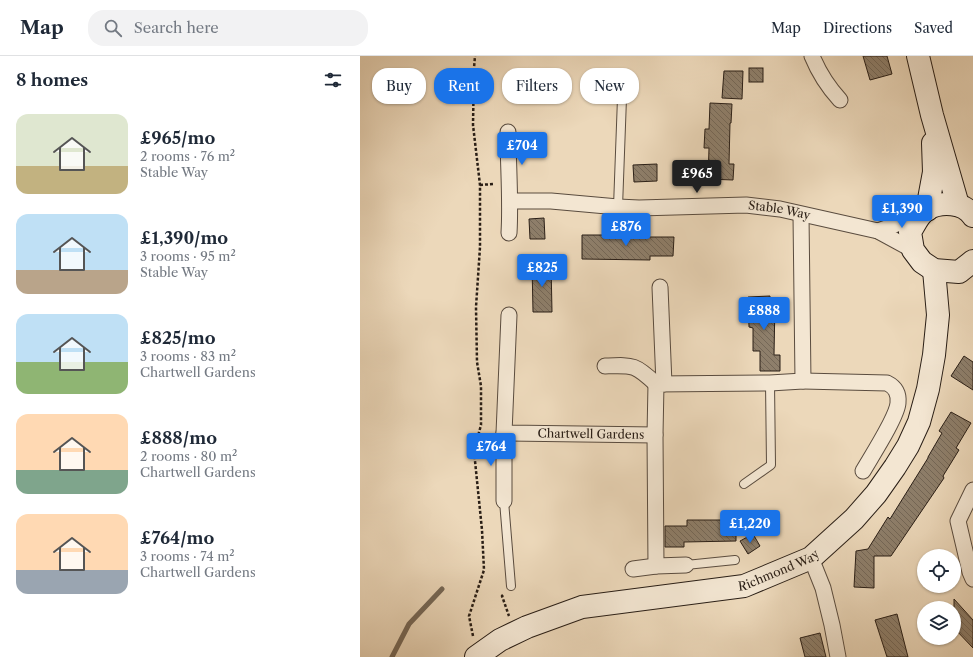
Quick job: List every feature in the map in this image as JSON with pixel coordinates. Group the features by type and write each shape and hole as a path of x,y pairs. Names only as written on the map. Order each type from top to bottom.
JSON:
{"street":[{"path":"812,56 816,68 827,86 840,100"},
{"path":"918,56 932,116 966,211"},
{"path":"932,116 934,172 923,213 910,232 913,250 922,262 934,270 966,266"},
{"path":"508,132 508,182 511,201 510,234"},
{"name":"Stable Way","path":"511,201 551,201 618,207 746,206 780,209 801,215 878,231 913,250"},
{"path":"878,231 940,205 966,211"},
{"path":"801,215 803,381"},
{"name":"Richmond Way","path":"938,315 966,266"},
{"name":"Richmond Way","path":"478,655 500,640 527,627 582,607 744,586 811,558 854,519 867,504 895,467 908,446 919,422 928,389 934,355 938,315 934,270"},
{"name":"Chartwell Gardens","path":"656,566 655,435 660,384 660,287"},
{"path":"504,502 504,433 509,315"},
{"path":"605,366 626,365 640,369 660,384 770,383 803,381 887,383 895,389 898,402 895,414 863,471"},
{"name":"Chartwell Gardens","path":"504,433 655,435"},
{"path":"973,490 958,521 973,579"},
{"path":"811,558 823,588 838,657"},
{"path":"634,569 656,566 686,565"}],"lane":[{"path":"618,207 622,104"},
{"path":"744,484 771,465 770,383"},
{"path":"504,502 511,586"},
{"path":"686,565 734,560"}],"path":[{"path":"475,56 473,125 480,185 480,247 476,307 478,342 477,362 481,386 481,425 474,451 482,530 484,570 469,616 478,655"},
{"path":"511,586 502,596 515,633"}],"building":[{"path":"863,56 887,56 892,74 870,80"},
{"path":"749,68 763,68 763,82 749,82"},
{"path":"724,71 743,71 742,99 722,98"},
{"path":"710,103 732,104 729,164 734,164 733,180 708,179 709,148 704,148 705,129 709,129"},
{"path":"657,164 657,181 634,182 633,165"},
{"path":"544,218 545,239 530,239 529,219"},
{"path":"582,235 614,235 614,237 674,237 673,256 650,256 650,260 582,259"},
{"path":"532,264 551,264 552,312 533,312"},
{"path":"770,296 770,301 775,301 774,355 780,355 780,371 760,371 760,351 753,351 753,328 749,327 748,297"},
{"path":"964,356 973,362 973,390 951,376"},
{"path":"951,412 971,423 956,448 959,450 943,476 944,478 891,556 874,556 874,588 854,587 856,551 868,549 888,517 890,519 928,458 942,433 939,431"},
{"path":"687,520 726,520 726,527 736,527 736,541 684,542 684,547 665,547 665,526 687,526"},
{"path":"753,534 760,546 748,554 740,541"},
{"path":"961,607 973,620 973,648 961,635"},
{"path":"897,614 908,657 887,657 875,620"},
{"path":"820,633 826,657 805,657 800,638"}],"waterway":[{"path":"392,657 409,624 442,589"}]}
